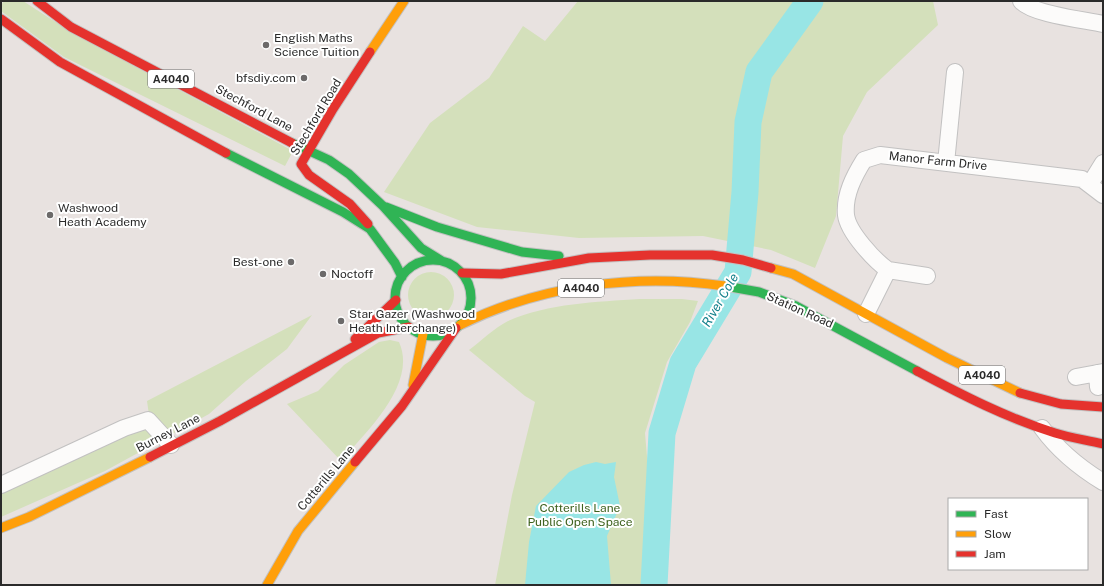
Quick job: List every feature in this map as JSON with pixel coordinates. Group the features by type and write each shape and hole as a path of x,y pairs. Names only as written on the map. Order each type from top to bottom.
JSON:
{"main road":[{"name":"Stechford Lane","path":"37,1 71,27 282,138 310,149 349,174 383,206 421,248 442,261"},
{"name":"Stechford Road","path":"370,228 358,211 330,188 312,178 300,164 333,109 404,1"},
{"path":"1,19 60,62 263,173 343,212 370,228 395,263 402,277"},
{"path":"383,206 437,227 522,252 589,258"},
{"name":"Station Road","path":"589,258 668,254 712,255 793,274 866,314"},
{"name":"A4040","path":"462,273 501,274 589,258"},
{"path":"433,260 442,261 453,266 462,273 469,286 471,301 469,311 458,327 440,335 423,334 409,327 400,315 396,300 397,288 402,277 415,265 433,260"},
{"name":"Station Road","path":"458,327 522,299 568,290 618,282 708,282 761,292 844,329 891,357 972,400 1047,434"},
{"name":"Burney Lane","path":"342,353 396,300"},
{"name":"A4040","path":"866,314 946,358 1014,391 1061,404 1103,406"},
{"name":"Burney Lane","path":"1,528 29,517 79,493 220,421 378,333 409,327"},
{"name":"Cotterills Lane","path":"267,585 298,531 412,392 458,327"},
{"name":"Cotterills Lane","path":"412,392 423,334"},
{"name":"A4040","path":"1047,434 1103,444"}],"street":[{"path":"1021,1 1024,5 1038,11 1103,24"},
{"path":"946,163 955,72"},
{"name":"Manor Farm Drive","path":"888,270 872,256 855,236 846,216 847,198 854,176 864,160 880,155 1000,168 1082,179 1090,184"},
{"path":"1103,164 1090,184 1103,195"},
{"path":"866,314 888,270 927,276"},
{"path":"1076,377 1099,377"},
{"path":"1,485 124,428 148,420 171,445"},
{"name":"Station Road","path":"1047,434 1088,473 1103,482"}],"green space":[{"path":"4,1 23,1 71,32 293,151 285,166 64,57 1,11 1,5"},
{"path":"578,1 933,1 938,25 867,92 843,136 836,216 815,268 771,250 703,236 579,238 477,227 384,192 430,123 489,78 523,26 545,41"},
{"path":"431,272 444,276 450,282 454,295 450,308 444,314 431,318 418,314 412,308 408,295 412,282 418,276"},
{"name":"Cotterills Lane Public Open Space","path":"640,299 682,299 698,301 690,322 667,362 645,433 650,492 650,534 647,585 495,585 512,495 535,402 525,396 469,350 508,321 540,310 573,304"},
{"path":"312,315 287,349 246,381 209,414 105,471 1,517 1,492 129,433 151,429 147,401"},
{"path":"390,340 399,342 403,358 401,374 396,390 375,422 341,461 287,404 318,391 344,365 379,342"}],"water":[{"path":"596,462 605,464 616,462 614,477 620,506 607,536 611,585 525,585 529,542 536,506 569,472 584,465"}],"waterway":[{"name":"River Cole","path":"654,585 662,433 683,363 738,272 745,192 748,122 759,72 810,1"}],"traffic: fast":[{"path":"292,143 329,160 349,174 383,206 421,248 442,261"},
{"path":"226,153 343,212 370,229 395,263 402,277"},
{"path":"386,207 437,227 522,252 559,256"},
{"path":"433,260 447,263 460,271 468,284 471,298 468,312 460,325 447,333 433,336 419,333 406,325 398,312 395,298 398,284 406,271 419,263 433,260"},
{"path":"725,286 759,292 796,306 917,371"}],"traffic: slow":[{"path":"370,52 404,1"},
{"path":"771,268 793,274 947,358 1020,393"},
{"path":"460,325 491,311 523,300 590,286 623,282 657,281 691,282 725,286"},
{"path":"413,385 423,334"},
{"path":"1,528 29,517 150,457"},
{"path":"267,585 298,531 355,462"}],"traffic: jam":[{"path":"37,1 71,27 292,143"},
{"path":"1,19 60,62 226,153"},
{"path":"368,224 350,204 309,175 301,164 333,109 370,52"},
{"path":"462,273 501,274 589,258 650,255 712,255 743,260 771,268"},
{"path":"355,339 396,300"},
{"path":"150,457 220,421 378,333 409,327"},
{"path":"355,462 402,406 456,328"},
{"path":"917,371 1002,413 1037,427 1061,435 1103,444"},
{"path":"1020,393 1061,404 1103,407"}],"place":[{"name":"English Maths Science Tuition","path":"266,45"},
{"name":"bfsdiy.com","path":"304,78"},
{"name":"Washwood Heath Academy","path":"50,215"},
{"name":"Best-one","path":"291,262"},
{"name":"Noctoff","path":"323,274"},
{"name":"Star Gazer (Washwood Heath Interchange)","path":"341,321"}]}
